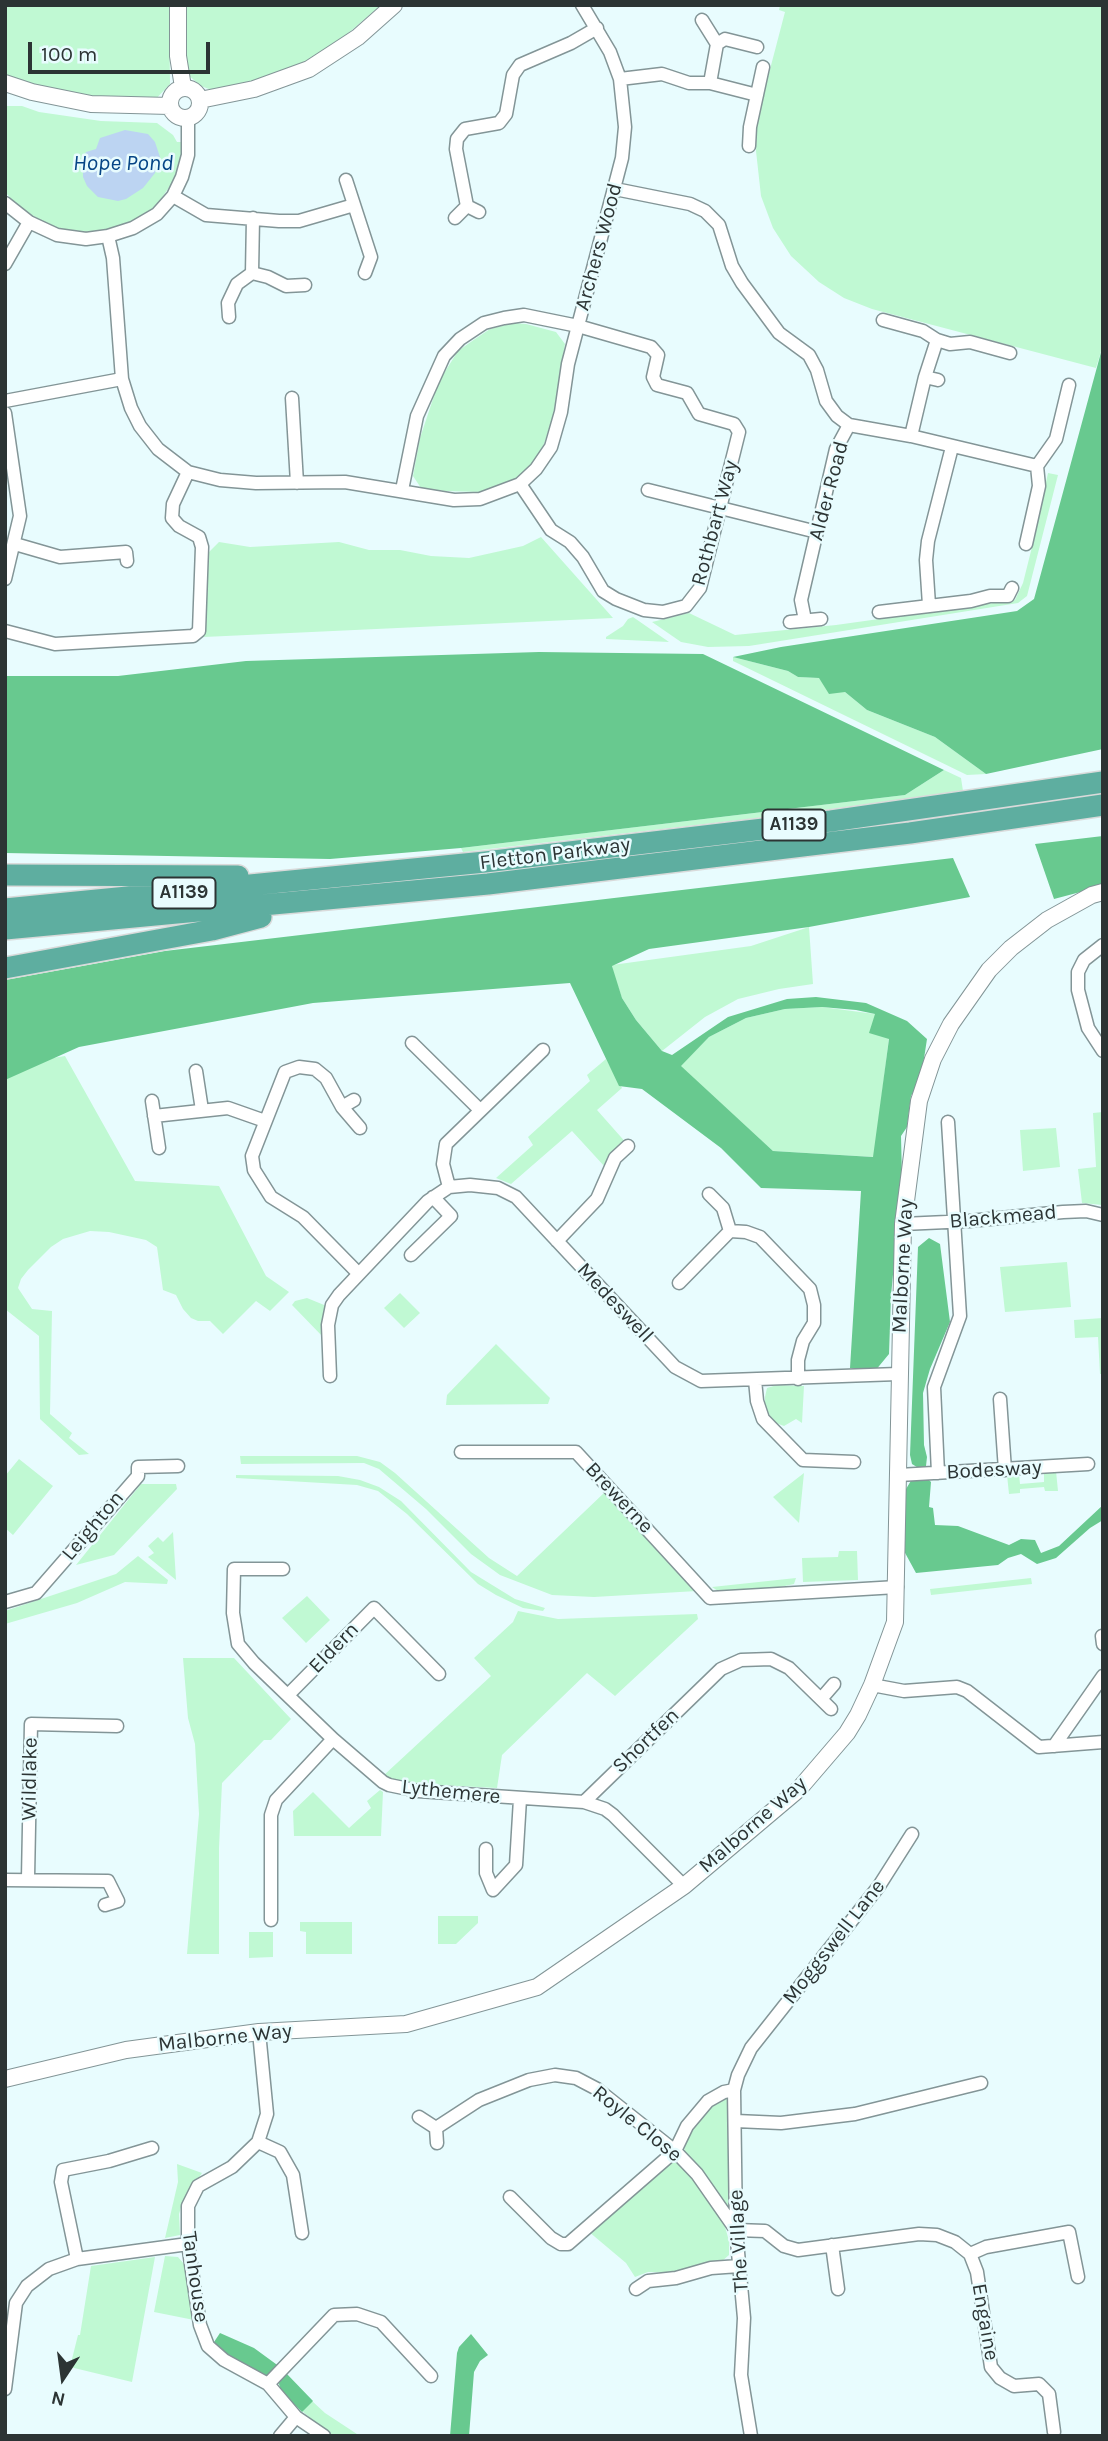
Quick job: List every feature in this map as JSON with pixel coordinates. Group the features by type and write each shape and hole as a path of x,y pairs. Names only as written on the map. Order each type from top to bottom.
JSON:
{"highway":[{"name":"Fletton Parkway","path":"5,909 363,875 831,821 1103,782"},
{"name":"Fletton Parkway","path":"5,929 488,884 833,843 1103,805"},
{"path":"5,875 363,875"},
{"path":"5,968 212,930 325,901"}],"street":[{"path":"178,5 178,56 183,87"},
{"path":"200,100 254,89 309,69 358,37 394,5"},
{"name":"Archers Wood","path":"520,484 536,469 551,447 561,412 568,364 622,158 625,127 620,79 610,51 582,5"},
{"path":"702,20 717,44 710,83"},
{"path":"467,206 456,149 457,139 465,129 499,123 506,114 513,75 520,65 571,43 597,28"},
{"path":"717,44 725,39 757,47"},
{"path":"749,146 750,127 763,67"},
{"path":"620,79 663,74 689,83 710,83 757,95"},
{"path":"7,85 91,104 170,106"},
{"path":"183,87 192,89 200,100 199,109 188,118 174,114 170,106 172,93 183,87"},
{"path":"5,203 29,222 57,235 86,239 133,228 158,214 173,196 188,156 188,118"},
{"path":"346,180 377,258 365,273"},
{"name":"Alder Road","path":"615,189 690,204 705,211 719,225 732,266 742,283 779,333 809,355 817,370 826,401 837,416 849,425 836,449 801,600 805,620"},
{"path":"173,196 206,215 226,218 299,221 354,205"},
{"path":"467,206 479,212"},
{"path":"455,218 467,206"},
{"path":"252,273 253,218"},
{"path":"5,264 29,222"},
{"path":"108,236 113,258 122,379 131,408 140,426 158,449 188,472 220,480 345,482 402,490 426,497 480,499 520,484"},
{"path":"252,273 286,286 305,285"},
{"path":"229,317 228,303 237,284 252,273"},
{"path":"402,490 417,416 444,356 460,339 484,323 524,315 578,327"},
{"path":"883,320 923,331 950,344 970,342 1010,353"},
{"name":"Rothbart Way","path":"520,484 551,530 570,542 583,557 603,591 616,599 644,610 663,612 686,606 700,589 739,432 734,424 699,414 687,393 657,385 653,377 658,355 651,347 578,327"},
{"path":"911,436 937,340"},
{"path":"925,377 939,380"},
{"path":"5,401 122,379"},
{"path":"1026,544 1039,486 1037,466 1056,439 1069,385"},
{"path":"292,398 297,483"},
{"path":"5,413 20,516 5,579"},
{"path":"849,425 911,436 1037,466"},
{"path":"929,605 926,560 928,541 952,447"},
{"path":"5,631 55,643 193,636 199,631 202,547 199,537 179,526 172,518 173,504 188,472"},
{"path":"648,490 817,532"},
{"path":"15,544 60,557 126,552 127,561"},
{"path":"879,612 1008,596 1012,588"},
{"path":"790,622 821,619"},
{"name":"Malborne Way","path":"5,2079 126,2050 184,2042 259,2032 406,2024 537,1987 684,1886 799,1789 847,1733 872,1685 895,1622 899,1475 898,1374 904,1224 919,1101 933,1059 951,1024 989,970 1011,948 1047,920 1103,892"},
{"path":"1103,945 1084,960 1078,972 1085,1019 1103,1051"},
{"path":"412,1043 480,1110"},
{"path":"330,1376 328,1325 334,1302 358,1273 433,1198 449,1187 443,1164 446,1144 543,1050"},
{"path":"358,1273 303,1217 271,1197 254,1170 252,1156 285,1072 299,1067 315,1069 326,1078 342,1107 360,1128"},
{"path":"197,1071 202,1110"},
{"path":"342,1107 354,1100"},
{"path":"152,1101 159,1147"},
{"path":"154,1116 228,1108 265,1121"},
{"path":"938,1473 934,1387 960,1316 948,1122"},
{"path":"557,1241 597,1199 615,1158 628,1146"},
{"name":"Medeswell","path":"449,1187 470,1185 498,1188 516,1197 675,1367 701,1381 898,1374"},
{"path":"709,1194 723,1208 730,1231"},
{"path":"411,1255 451,1216 433,1198"},
{"name":"Blackmead","path":"904,1224 1063,1212 1086,1211 1103,1214"},
{"path":"679,1283 730,1231 746,1232 760,1237 810,1289 814,1322 803,1341 798,1360 798,1379"},
{"path":"755,1380 757,1401 763,1419 803,1460 854,1462"},
{"path":"1000,1399 1005,1470"},
{"name":"Brewerne","path":"461,1452 576,1452 710,1598 897,1587"},
{"name":"Bodesway","path":"899,1475 1088,1464"},
{"name":"Leighton","path":"6,1600 36,1593 138,1476 138,1466 178,1466"},
{"path":"271,1920 271,1815 276,1800 333,1739 254,1663 238,1644 233,1613 234,1569 283,1569"},
{"name":"Eldern","path":"288,1695 374,1608 439,1674"},
{"path":"1102,1636 1103,1644"},
{"name":"Shortfen","path":"584,1802 721,1669 741,1660 771,1659 789,1668 831,1709"},
{"path":"1054,1746 1103,1676"},
{"path":"821,1699 834,1684"},
{"path":"872,1685 904,1691 957,1687 967,1691 1039,1747 1103,1742"},
{"name":"Wildlake","path":"28,1878 31,1724 117,1726"},
{"name":"Lythemere","path":"333,1739 390,1785 418,1791 520,1799 516,1865 493,1891 486,1873 486,1849"},
{"path":"520,1799 584,1802 605,1809 684,1886"},
{"name":"Moggswell Lane","path":"751,2048 880,1886 912,1834"},
{"path":"5,1880 28,1878 108,1881 118,1901 105,1905"},
{"path":"259,2032 267,2114 258,2142 280,2152 293,2175 302,2233"},
{"name":"The Village","path":"751,2048 734,2090 736,2230 744,2318 741,2375 751,2436"},
{"name":"Royle Close","path":"436,2129 479,2100 529,2080 555,2075 576,2078 597,2090 674,2151 697,2174 736,2230"},
{"path":"736,2121 782,2123 855,2114 981,2083"},
{"path":"510,2197 551,2238 561,2244 568,2244 674,2151 687,2126 708,2101 734,2090"},
{"path":"419,2117 436,2129 437,2143"},
{"name":"Tanhouse","path":"258,2142 232,2167 198,2186 188,2206 188,2244 200,2325 208,2346 224,2360 268,2384"},
{"path":"76,2259 61,2182 63,2170 109,2161 152,2148"},
{"name":"Engaine","path":"736,2230 747,2228 765,2231 784,2246 798,2250 919,2234 937,2235 955,2242 970,2254 977,2272 991,2367 1000,2378 1014,2386 1039,2384 1049,2394 1054,2432"},
{"name":"Engaine","path":"970,2254 986,2247 1069,2232 1078,2277"},
{"path":"5,2389 11,2301 27,2286 49,2269 76,2259 188,2244"},
{"path":"832,2245 838,2289"},
{"path":"636,2289 648,2281 676,2278 711,2268 740,2266"},
{"path":"324,2436 296,2417 268,2384 334,2315 357,2314 381,2322 431,2376"},
{"path":"280,2436 296,2417"}],"green space":[{"path":"5,5 169,5 170,84 153,102 86,100 5,81"},
{"path":"184,5 381,5 338,42 296,67 254,83 214,91 201,86 187,74"},
{"path":"780,5 1103,5 1103,345 1096,368 872,309 844,298 819,282 791,256 773,228 761,196 756,151 757,119 785,12 779,10"},
{"path":"5,106 22,106 39,112 101,121 157,123 173,135 177,142 184,142 172,183 147,214 131,223 91,233 70,232 50,226 19,207 5,192"},
{"path":"514,323 556,332 565,344 553,416 544,444 525,473 497,489 481,492 421,488 413,476 420,438 439,381 458,351 490,329"},
{"path":"1103,345 1103,749 986,774 935,737 867,710 845,692 829,694 819,678 798,677 788,671 733,657 781,647 1017,611 1034,599"},
{"path":"1048,473 1058,475 1027,596 1018,603 749,646 708,647 681,642 652,622 689,613 735,635 836,625 1015,600 1023,583"},
{"path":"541,537 613,618 204,637 206,555 219,542 250,547 339,542 369,550 400,550 431,556 469,558 523,546"},
{"path":"633,617 669,642 606,639"},
{"path":"539,652 703,654 944,770 905,795 461,848 330,859 5,853 5,676 118,676 246,661"},
{"path":"733,657 788,671 798,677 819,678 845,692 867,710 935,737 986,774 967,775 733,661"},
{"path":"944,770 961,778 963,791 809,812 463,852 461,848 905,795"},
{"path":"1103,836 1103,886 1054,899 1035,844"},
{"path":"953,858 970,897 809,927 649,949 612,966 622,998 636,1020 662,1051 672,1055 728,1017 787,999 816,997 866,1003 907,1021 927,1039 921,1078 911,1096 907,1127 901,1136 902,1178 891,1296 889,1354 875,1371 850,1368 861,1191 761,1188 721,1148 642,1089 619,1086 570,983 313,1003 79,1047 5,1080 5,980 165,951","holes":["822,1007 875,1014 869,1033 889,1039 873,1157 773,1151 681,1066 709,1037 746,1018 785,1009"]},
{"path":"809,927 813,984 738,999 705,1017 662,1051 622,998 613,973 612,965 751,946"},
{"path":"822,1007 875,1014 889,1038 874,1157 773,1151 680,1066 709,1037 746,1018 785,1009"},
{"path":"65,1056 135,1181 219,1186 266,1276 289,1292 270,1311 256,1301 223,1334 210,1321 191,1318 176,1295 163,1290 157,1247 146,1240 90,1231 63,1239 51,1247 28,1270 18,1288 32,1309 52,1311 50,1414 72,1433 69,1438 89,1454 79,1455 40,1419 39,1336 5,1309 5,1066"},
{"path":"606,1059 622,1088 597,1110 628,1145 605,1167 572,1131 511,1184 496,1178 533,1145 528,1137 590,1081 587,1075"},
{"path":"1103,1112 1103,1212 1102,1205 1082,1203 1078,1169 1096,1167 1093,1113"},
{"path":"1056,1128 1060,1167 1023,1171 1020,1130"},
{"path":"929,1238 940,1244 950,1322 923,1393 924,1445 927,1457 926,1466 920,1469 912,1464 910,1455 918,1247"},
{"path":"1067,1262 1071,1307 1005,1312 1000,1267"},
{"path":"400,1293 420,1313 404,1328 384,1308"},
{"path":"307,1298 329,1307 324,1338 292,1305 295,1301"},
{"path":"1103,1318 1103,1374 1100,1374 1098,1337 1075,1338 1074,1320"},
{"path":"496,1344 550,1398 548,1404 446,1405 447,1395"},
{"path":"777,1385 804,1386 802,1423 796,1419 784,1426 769,1416 765,1408 767,1388"},
{"path":"240,1456 357,1456 380,1462 489,1558 517,1576 605,1492 697,1591 594,1597 552,1595 500,1575 471,1554 426,1509 379,1469 364,1463 241,1464"},
{"path":"19,1459 53,1486 13,1535 5,1528 5,1476"},
{"path":"1044,1471 1056,1471 1058,1491 1045,1491 1044,1487 1020,1489 1020,1493 1009,1494 1007,1475 1019,1474 1020,1484 1044,1482"},
{"path":"804,1473 799,1523 773,1497"},
{"path":"236,1475 338,1476 379,1487 401,1501 471,1572 515,1599 545,1608 543,1611 523,1608 478,1584 407,1514 378,1491 357,1485 236,1478"},
{"path":"926,1477 931,1482 929,1507 933,1508 935,1525 958,1526 1009,1545 1021,1539 1035,1540 1041,1553 1059,1546 1103,1505 1103,1520 1056,1558 1037,1564 1021,1554 998,1565 916,1573 904,1551 903,1494 912,1479"},
{"path":"141,1484 176,1484 177,1489 114,1555 76,1565"},
{"path":"173,1532 176,1580 148,1557 154,1553 148,1546 158,1537 163,1542"},
{"path":"839,1551 857,1551 858,1580 803,1582 802,1558 838,1557"},
{"path":"138,1556 168,1580 167,1584 125,1582 77,1603 5,1624 5,1611 116,1574"},
{"path":"796,1578 794,1584 780,1587 718,1591 712,1587"},
{"path":"1031,1578 1032,1584 931,1595 930,1589"},
{"path":"307,1596 330,1620 306,1643 282,1618"},
{"path":"518,1611 558,1619 697,1614 698,1619 615,1696 587,1673 502,1755 497,1788 419,1784 391,1781 383,1776 491,1676 474,1658 513,1622"},
{"path":"183,1658 234,1658 291,1719 271,1740 264,1740 222,1783 219,1954 187,1954 199,1814 195,1744 188,1718"},
{"path":"380,1790 383,1792 381,1836 294,1836 293,1811 313,1792 349,1828 371,1808 367,1801"},
{"path":"438,1916 478,1916 478,1923 456,1944 438,1944"},
{"path":"300,1922 352,1922 352,1954 306,1954 306,1932 300,1931"},
{"path":"249,1932 273,1932 273,1957 249,1958"},
{"path":"729,2094 730,2197 726,2208 685,2154 684,2145 687,2131 705,2108"},
{"path":"673,2157 684,2164 724,2223 729,2241 729,2255 721,2262 699,2264 674,2273 648,2272 635,2277 626,2263 588,2231"},
{"path":"177,2164 202,2173 183,2201 179,2214 180,2235 165,2238 178,2182"},
{"path":"165,2256 178,2257 184,2264 194,2320 154,2312"},
{"path":"155,2257 132,2382 70,2367 80,2335 91,2266"},
{"path":"220,2333 254,2348 280,2367 267,2381 212,2345"},
{"path":"471,2334 488,2355 480,2361 474,2372 469,2436 450,2436 457,2353"},
{"path":"286,2373 313,2401 302,2412 281,2391 280,2378"},
{"path":"312,2401 360,2436 331,2436 302,2411"}],"water":[{"name":"Hope Pond","path":"125,130 148,134 155,142 160,157 155,173 143,188 126,199 118,201 98,197 87,186 83,177 83,159 86,152 96,149 100,138"}]}
